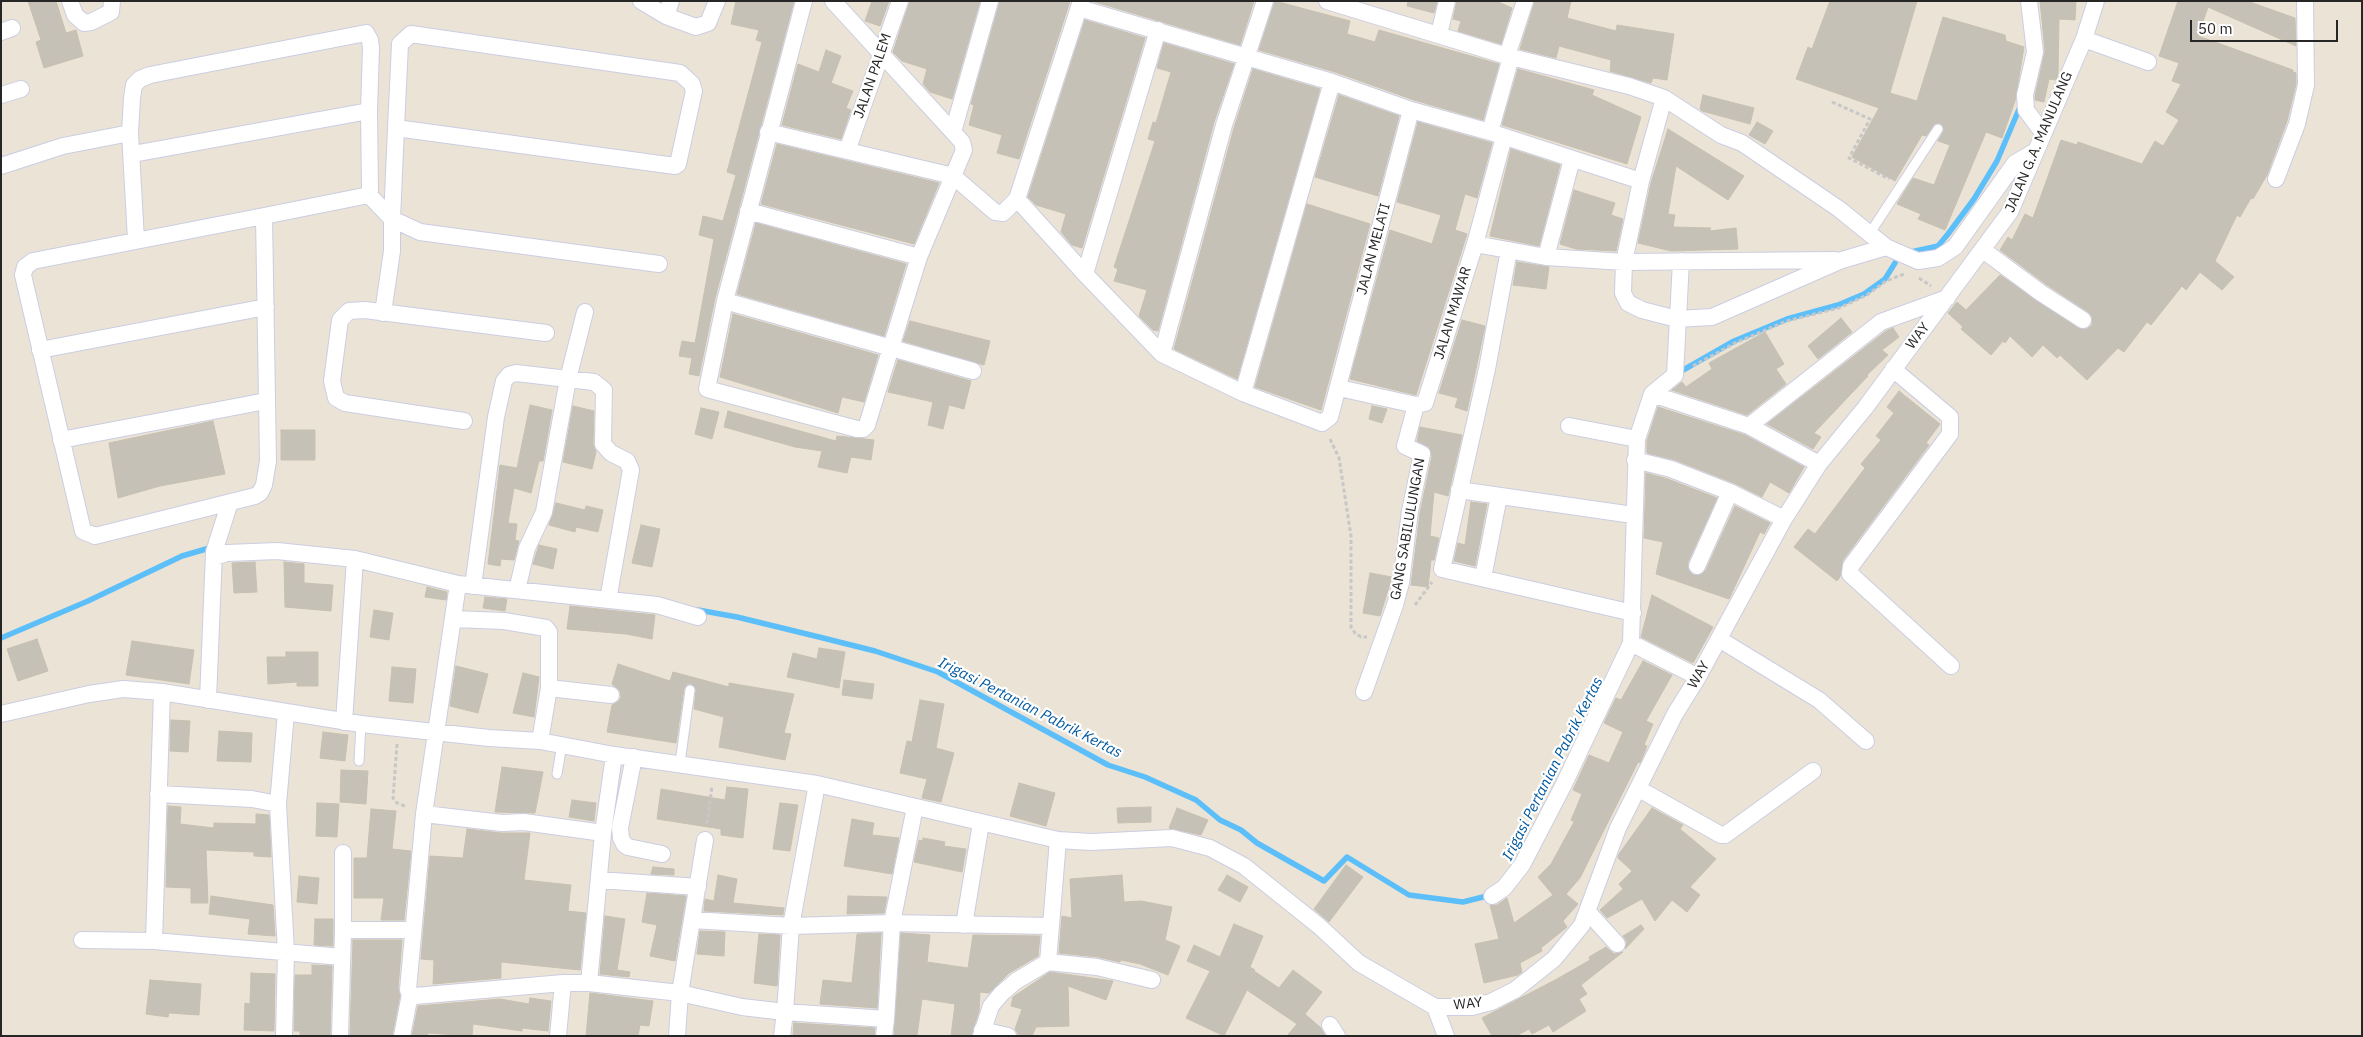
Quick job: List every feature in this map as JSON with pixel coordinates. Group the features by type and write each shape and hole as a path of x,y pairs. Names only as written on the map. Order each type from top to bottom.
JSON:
{"street":[{"path":"70,1 75,15 84,23 111,12 112,1"},
{"path":"641,1 669,9 696,27 708,23 718,1"},
{"path":"804,1 725,301 707,386 709,390 863,429 868,425 919,257 964,150 962,142 833,1"},
{"name":"JALAN PALEM","path":"847,151 900,1"},
{"path":"953,132 990,1"},
{"path":"1162,354 1224,125 1265,1"},
{"path":"1327,1 1509,56 1630,86 1664,98 1721,135 1742,143 1839,209 1886,247 1918,261 1938,258 1955,247 2016,163 2034,152"},
{"path":"1439,34 1447,1"},
{"name":"JALAN MAWAR","path":"1416,405 1426,402 1474,244 1497,134 1509,56 1525,1"},
{"path":"2029,1 2035,52 2025,95 2026,110 2042,133"},
{"name":"JALAN G.A. MANULANG","path":"1948,298 2010,212 2042,133 2084,39 2096,1"},
{"path":"2276,179 2297,124 2306,85 2305,1"},
{"path":"768,132 953,176 995,212 1003,213 1017,199 1080,5 1332,82 1411,110 1497,134 1641,181"},
{"path":"1085,274 1158,30"},
{"path":"136,240 130,133 134,85 140,80 170,71 366,33 370,40 371,48 368,111 370,190 368,195"},
{"path":"383,313 394,237 392,220 396,128 400,44 410,34 680,73 692,84 694,90 678,164 675,166 396,128"},
{"path":"2084,39 2148,62"},
{"path":"1243,393 1332,82"},
{"path":"1,95 21,89"},
{"path":"1664,98 1641,181 1624,262 1623,293 1628,303 1642,310 1677,319 1712,317 1842,260 1886,247"},
{"name":"JALAN MELATI","path":"1322,423 1330,416 1339,388 1411,110"},
{"path":"132,154 368,111"},
{"path":"1,166 63,146 130,133"},
{"path":"1546,257 1572,159"},
{"path":"264,216 268,461 264,485 255,496 95,536 83,532 22,276 26,267 33,262 136,240 368,195"},
{"path":"368,195 392,220 420,232 658,264"},
{"path":"1017,199 1085,274 1162,354 1243,393 1322,423"},
{"path":"748,211 919,257"},
{"path":"1474,244 1546,257 1624,262 1842,260"},
{"path":"1509,250 1487,369 1442,569 1633,613"},
{"path":"1983,250 2040,293 2083,320"},
{"path":"1492,896 1504,888 1522,865 1563,786 1631,643 1633,613 1633,515 1637,439 1652,394 1675,376 1681,260"},
{"path":"1749,426 1881,322 1948,298"},
{"name":"WAY","path":"1435,1007 1472,1007 1491,1002 1515,990 1554,959 1582,924 1618,828 1675,714 1698,677 1784,519 1819,464 1865,408 1948,298"},
{"path":"725,301 973,371"},
{"path":"40,350 266,307"},
{"path":"464,421 345,403 336,398 332,381 340,320 349,311 365,310 546,334"},
{"path":"517,590 527,548 541,523 544,512 568,379 585,312"},
{"path":"1893,369 1950,417 1950,434 1852,566 1850,574 1951,666"},
{"path":"402,1036 410,994 408,990 424,814 454,619 466,585 496,417 504,381 509,374 516,373 594,382 604,390 602,444 606,449 627,461 630,466 608,600"},
{"path":"1339,388 1416,405"},
{"path":"1652,394 1749,426 1819,464"},
{"path":"61,440 266,400"},
{"name":"GANG SABILULUNGAN","path":"1364,692 1398,595 1410,511 1422,457 1421,452 1404,446 1416,405"},
{"path":"1569,426 1637,439"},
{"path":"1635,460 1672,469 1730,492 1784,519"},
{"path":"1459,490 1633,515"},
{"path":"1698,566 1730,492"},
{"path":"1483,578 1499,496"},
{"path":"208,700 214,550 230,502"},
{"path":"214,550 227,553 270,551 355,559 466,585 657,605 698,618"},
{"path":"344,722 355,559"},
{"path":"454,619 504,621 546,628 548,632 548,688 540,741"},
{"path":"1719,639 1819,700 1866,740"},
{"path":"1631,643 1698,677"},
{"path":"548,688 611,695"},
{"path":"1,714 89,694 123,689 162,692 344,722 489,738 540,741 634,758 680,763 817,784 1058,840 1091,842 1172,838 1210,848 1244,866 1319,926 1359,963 1435,1007 1446,1036"},
{"path":"154,940 162,692"},
{"path":"284,1036 286,952 278,804 286,713"},
{"path":"588,984 603,833 614,754"},
{"path":"634,758 620,828 621,838 628,847 662,854"},
{"path":"1639,789 1721,835 1725,835 1813,771"},
{"path":"782,1036 791,926 817,784"},
{"path":"158,794 252,800 278,804"},
{"path":"884,1036 892,923 915,807"},
{"path":"424,814 502,823 524,822 603,833"},
{"path":"964,925 981,823"},
{"path":"677,1036 680,993 705,840"},
{"path":"1048,962 1058,840"},
{"path":"340,1036 343,853"},
{"path":"599,880 698,887"},
{"path":"1588,912 1617,944"},
{"path":"692,920 791,926 892,923 1051,926"},
{"path":"343,930 413,930"},
{"path":"82,940 154,940 342,957"},
{"path":"1008,1036 981,1033 991,1006 1016,981 1048,962 1097,967 1152,980"},
{"path":"410,994 415,996 562,984 588,984 680,993 742,1007 886,1019"},
{"path":"558,1036 562,984"}],"lane":[{"path":"1870,234 1938,129"},
{"path":"680,763 690,690"},
{"path":"359,761 361,724"},
{"path":"557,774 562,744"}],"path":[{"path":"1832,102 1870,119 1848,158 1901,185"},
{"path":"1675,376 1735,343 1787,321 1839,308 1867,295 1886,281 1903,274 1918,277 1948,298"},
{"path":"1322,423 1340,458 1351,536 1352,627 1355,633 1361,637 1385,636"},
{"path":"1409,613 1442,569"},
{"path":"399,728 393,798 396,803 424,814"},
{"path":"705,840 715,768"}],"building":[{"path":"28,1 56,1 66,33 76,30 83,56 44,68 36,42 41,40"},
{"path":"736,1 794,1 715,298 699,376 689,374 692,358 679,356 682,341 695,343 714,239 699,235 703,216 723,221 736,175 727,172 762,42 756,40 759,30 731,24"},
{"path":"872,1 889,1 880,26 865,21"},
{"path":"910,1 980,1 952,99 930,92 923,84 927,69 902,61 893,52"},
{"path":"1000,1 1070,1 1019,159 997,153 1002,135 969,125 974,105 971,104"},
{"path":"1092,1 1254,1 1240,45"},
{"path":"1275,1 1350,21 1347,34 1375,42 1379,30 1499,64 1483,120 1414,100 1335,72 1259,50"},
{"path":"1408,1 1437,1 1434,13 1407,6"},
{"path":"1457,1 1496,1 1512,8 1501,44 1458,31 1461,21 1453,19"},
{"path":"1535,1 1571,1 1567,18 1616,31 1617,25 1674,34 1667,80 1653,78 1651,83 1610,71 1611,60 1559,46 1556,58 1520,49"},
{"path":"1830,1 1917,1 1890,93 1917,101 1943,17 2005,35 2006,41 2024,47 2015,101 2002,138 1986,132 1945,230 1918,219 1921,214 1897,204 1913,178 1934,185 1950,145 1938,141 1944,130 1942,124 1935,124 1926,136 1922,135 1895,181 1852,157 1879,108 1796,79 1808,47 1812,49"},
{"path":"2040,1 2076,1 2075,20 2059,19 2058,74 2056,80 2049,79 2044,102 2035,100 2045,51"},
{"path":"2178,1 2247,1 2295,18 2296,46 2208,7 2198,36 2293,70 2296,73 2296,84 2287,121 2267,175 2240,217 2237,215 2215,261 2234,277 2222,290 2200,272 2186,290 2182,286 2151,325 2147,322 2124,352 2118,348 2087,380 2060,355 2057,358 2043,345 2032,357 2010,336 1991,355 1961,329 1963,327 1948,313 1957,302 1966,310 2000,275 2078,328 2087,329 2092,325 2092,316 2088,312 2047,285 2000,250 2008,237 2012,240 2025,214 2033,218 2061,140 2077,145 2078,142 2142,164 2155,141 2163,146 2179,120 2166,112 2181,84 2172,81 2179,63 2159,56"},
{"path":"1085,20 1145,38 1082,248 1072,245 1061,232 1066,214 1036,205 1028,197"},
{"path":"1164,43 1234,64 1214,122 1158,331 1153,330 1139,316 1147,290 1114,281 1118,269 1114,267 1155,141 1148,139 1153,122 1156,123 1171,72 1157,68"},
{"path":"826,50 841,56 831,83 853,91 846,108 851,110 841,139 782,125 798,64 819,72"},
{"path":"1253,69 1320,89 1237,379 1174,349 1234,128"},
{"path":"1518,69 1594,90 1592,95 1641,117 1627,164 1502,125"},
{"path":"1339,95 1399,116 1378,196 1315,177"},
{"path":"1703,95 1754,108 1750,124 1702,111 1700,109"},
{"path":"1418,122 1492,143 1477,198 1465,194 1455,230 1467,234 1416,395 1350,379 1390,230 1432,244 1441,215 1397,202"},
{"path":"1757,122 1773,131 1765,144 1749,135"},
{"path":"1668,129 1744,176 1728,200 1676,166 1668,214 1675,215 1673,227 1711,228 1709,231 1736,228 1738,249 1671,251 1638,243 1651,183"},
{"path":"777,144 939,183 914,244 761,204"},
{"path":"1511,149 1560,165 1539,246 1490,236"},
{"path":"1574,190 1615,203 1611,215 1623,219 1616,251 1576,249 1560,244"},
{"path":"1307,204 1370,224 1321,410 1255,387"},
{"path":"756,223 906,264 884,336 737,294"},
{"path":"1517,262 1549,267 1546,289 1513,285"},
{"path":"733,314 878,355 864,402 842,397 838,413 720,377"},
{"path":"1841,318 1852,332 1818,359 1808,346"},
{"path":"1462,320 1485,326 1467,411 1455,407 1458,398 1439,393"},
{"path":"910,321 990,341 984,365 903,341"},
{"path":"1893,328 1899,337 1882,350 1888,355 1814,433 1821,437 1813,449 1767,424 1886,331"},
{"path":"1765,332 1784,364 1776,369 1786,384 1747,415 1672,390 1682,382 1686,387 1712,369 1709,363"},
{"path":"898,360 971,381 964,409 949,405 943,429 928,425 933,402 888,392"},
{"path":"1899,391 1940,424 1926,443 1929,445 1843,560 1840,577 1837,581 1794,547 1808,529 1815,534 1865,468 1861,464 1881,440 1876,436 1894,413 1887,407"},
{"path":"530,405 552,410 543,461 539,461 531,493 514,488 508,523 517,524 515,540 519,541 514,560 501,559 500,566 488,564 500,465 517,468"},
{"path":"573,406 594,411 593,444 596,452 592,469 563,462"},
{"path":"1372,406 1387,409 1382,423 1369,419"},
{"path":"1658,407 1745,435 1804,467 1789,493 1770,482 1762,497 1734,483 1675,460 1647,453 1647,441"},
{"path":"701,408 719,412 712,439 695,434"},
{"path":"728,411 836,441 837,436 874,440 871,460 851,457 847,473 818,467 822,451 795,447 724,427"},
{"path":"213,421 225,474 160,486 118,498 109,443"},
{"path":"1420,427 1462,435 1448,496 1434,492 1430,536 1439,538 1434,560 1431,560 1428,587 1411,585 1420,513 1432,456 1429,447 1417,441"},
{"path":"281,430 315,430 315,460 281,460"},
{"path":"1646,473 1668,479 1717,498 1688,562 1689,571 1693,575 1702,574 1706,570 1735,506 1770,523 1764,534 1760,532 1729,599 1656,574 1663,542 1644,538"},
{"path":"1471,502 1487,504 1475,566 1454,561 1458,543 1465,545"},
{"path":"556,503 585,510 586,506 603,510 598,532 576,527 575,532 549,525"},
{"path":"641,525 660,529 652,567 632,563"},
{"path":"539,545 557,549 553,569 533,564"},
{"path":"255,562 257,592 234,593 232,563"},
{"path":"284,562 304,564 304,583 333,585 331,611 285,607"},
{"path":"1370,573 1392,577 1380,616 1363,613"},
{"path":"427,587 447,592 446,600 425,597"},
{"path":"1652,595 1713,627 1693,663 1641,637"},
{"path":"485,597 507,599 505,611 483,608"},
{"path":"570,606 655,615 652,639 626,634 567,629"},
{"path":"374,610 393,613 389,640 370,637"},
{"path":"37,639 48,671 18,681 7,649"},
{"path":"132,641 194,650 189,684 126,675"},
{"path":"819,648 845,652 839,688 787,677 793,653 817,659"},
{"path":"286,652 318,652 318,686 297,686 297,682 268,684 267,657 286,657"},
{"path":"1643,661 1672,675 1646,721 1653,724 1644,745 1647,746 1640,763 1638,762 1580,878 1566,894 1578,904 1563,921 1567,927 1541,948 1542,951 1520,963 1522,972 1518,975 1484,983 1475,944 1499,939 1490,905 1497,905 1507,898 1514,923 1553,895 1538,877 1551,864 1574,822 1571,820 1582,794 1573,790 1589,755 1609,763 1623,732 1604,723 1616,698 1621,700"},
{"path":"618,664 670,681 673,672 729,687 729,683 794,694 784,733 791,734 785,760 719,747 724,717 694,709 696,690 691,684 687,684 684,689 676,743 607,732 612,705 619,701 621,697 620,691 612,684"},
{"path":"456,666 488,674 478,713 450,706"},
{"path":"392,667 416,669 413,703 389,701"},
{"path":"523,673 539,677 534,717 513,713"},
{"path":"844,680 874,684 872,699 842,695"},
{"path":"920,700 944,704 936,748 954,753 941,802 922,798 927,779 900,773 907,741 912,742"},
{"path":"171,720 190,721 188,752 170,751"},
{"path":"219,731 252,733 251,762 217,761"},
{"path":"323,732 348,735 345,761 320,758"},
{"path":"502,767 543,772 535,813 495,812"},
{"path":"341,770 368,771 366,804 340,802"},
{"path":"1019,783 1055,793 1046,826 1010,816"},
{"path":"727,787 748,789 743,838 721,835 721,829 657,819 661,789 725,800"},
{"path":"572,800 596,803 594,821 569,817"},
{"path":"317,803 339,804 337,837 316,836"},
{"path":"780,803 798,805 790,851 773,849"},
{"path":"168,806 181,807 180,824 214,828 214,823 256,824 256,814 269,815 271,857 254,856 254,852 206,850 208,903 191,903 191,888 166,887"},
{"path":"1151,807 1151,822 1118,823 1117,808"},
{"path":"1177,808 1208,820 1201,835 1169,828"},
{"path":"1652,808 1683,825 1680,829 1716,859 1690,887 1700,895 1687,912 1672,900 1655,921 1642,899 1607,918 1600,910 1623,889 1619,884 1632,871 1618,858 1619,854"},
{"path":"371,809 396,811 392,849 411,851 404,920 381,920 384,898 354,898 354,858 367,858"},
{"path":"852,819 874,823 872,835 899,838 892,874 844,866"},
{"path":"467,829 501,833 530,833 524,880 571,885 568,911 586,913 580,970 501,962 501,978 433,984 434,960 421,959 430,856 463,858"},
{"path":"923,838 945,842 944,846 966,849 962,872 914,862 919,840 923,841"},
{"path":"1346,865 1363,877 1329,922 1314,909"},
{"path":"653,867 674,869 674,875 651,874"},
{"path":"718,875 737,879 733,903 784,908 783,915 704,911 705,899 714,901"},
{"path":"1122,875 1124,902 1141,901 1172,907 1165,940 1180,946 1168,975 1140,964 1121,960 1120,962 1098,957 1059,953 1062,916 1072,918 1070,879"},
{"path":"1227,875 1248,887 1240,902 1218,890"},
{"path":"299,876 319,878 317,904 297,902"},
{"path":"647,893 686,896 675,961 650,956 657,925 642,922"},
{"path":"211,896 273,905 275,936 248,934 250,919 209,914"},
{"path":"848,896 887,897 884,913 847,914"},
{"path":"605,916 625,919 617,970 630,972 629,977 600,974"},
{"path":"315,919 333,919 333,946 314,945"},
{"path":"1234,924 1263,936 1250,967 1254,971 1279,988 1293,970 1322,992 1305,1014 1321,1028 1325,1036 1287,1036 1297,1024 1247,990 1224,1036 1186,1018 1210,971 1187,961 1194,945 1220,957"},
{"path":"1641,925 1644,929 1625,949 1627,942 1623,936"},
{"path":"700,931 725,932 724,956 697,954"},
{"path":"881,933 877,1008 820,1004 823,980 852,983 857,934"},
{"path":"901,933 930,935 927,962 968,968 973,935 1040,936 1038,956 1009,973 989,993 980,992 979,1011 971,1036 951,1036 955,1004 922,999 917,1036 894,1036"},
{"path":"759,934 780,935 777,986 754,983"},
{"path":"353,940 402,940 398,989 400,995 392,1036 350,1036"},
{"path":"1606,947 1614,954 1623,952 1581,985 1587,994 1579,999 1586,1011 1553,1032 1549,1025 1532,1034 1529,1029 1516,1036 1492,1036 1482,1018 1557,979 1590,960 1589,957"},
{"path":"312,965 332,966 330,1036 300,1036 300,1031 294,1031 295,975 312,975"},
{"path":"1050,972 1113,981 1106,1000 1068,986 1069,1026 1036,1027 1032,1036 1018,1034 1015,1029 1022,1009 1011,1006 1013,997"},
{"path":"251,973 275,974 274,1031 244,1030 245,1003 250,1004"},
{"path":"150,980 201,984 199,1015 169,1013 168,1017 146,1014"},
{"path":"590,993 653,1001 649,1026 640,1025 638,1036 586,1036"},
{"path":"530,998 551,1001 548,1031 522,1028 522,1031 473,1024 472,1036 428,1033 427,1036 412,1036 418,1006 500,999 529,1004"},
{"path":"794,1023 875,1028 874,1036 793,1036"}],"waterway":[{"name":"Irigasi Pertanian Pabrik Kertas","path":"1911,252 1938,246 1948,234 1974,199 1997,161 2020,107"},
{"name":"Irigasi Pertanian Pabrik Kertas","path":"1678,373 1734,341 1787,319 1838,305 1864,294 1885,279 1895,263"},
{"name":"Irigasi Pertanian Pabrik Kertas","path":"1,638 88,601 182,556 213,547"},
{"name":"Irigasi Pertanian Pabrik Kertas","path":"698,610 737,617 875,651 938,672 1108,765 1145,777 1196,800 1220,820 1241,830 1257,843 1324,881 1347,857 1409,895 1463,902 1491,895"}]}
